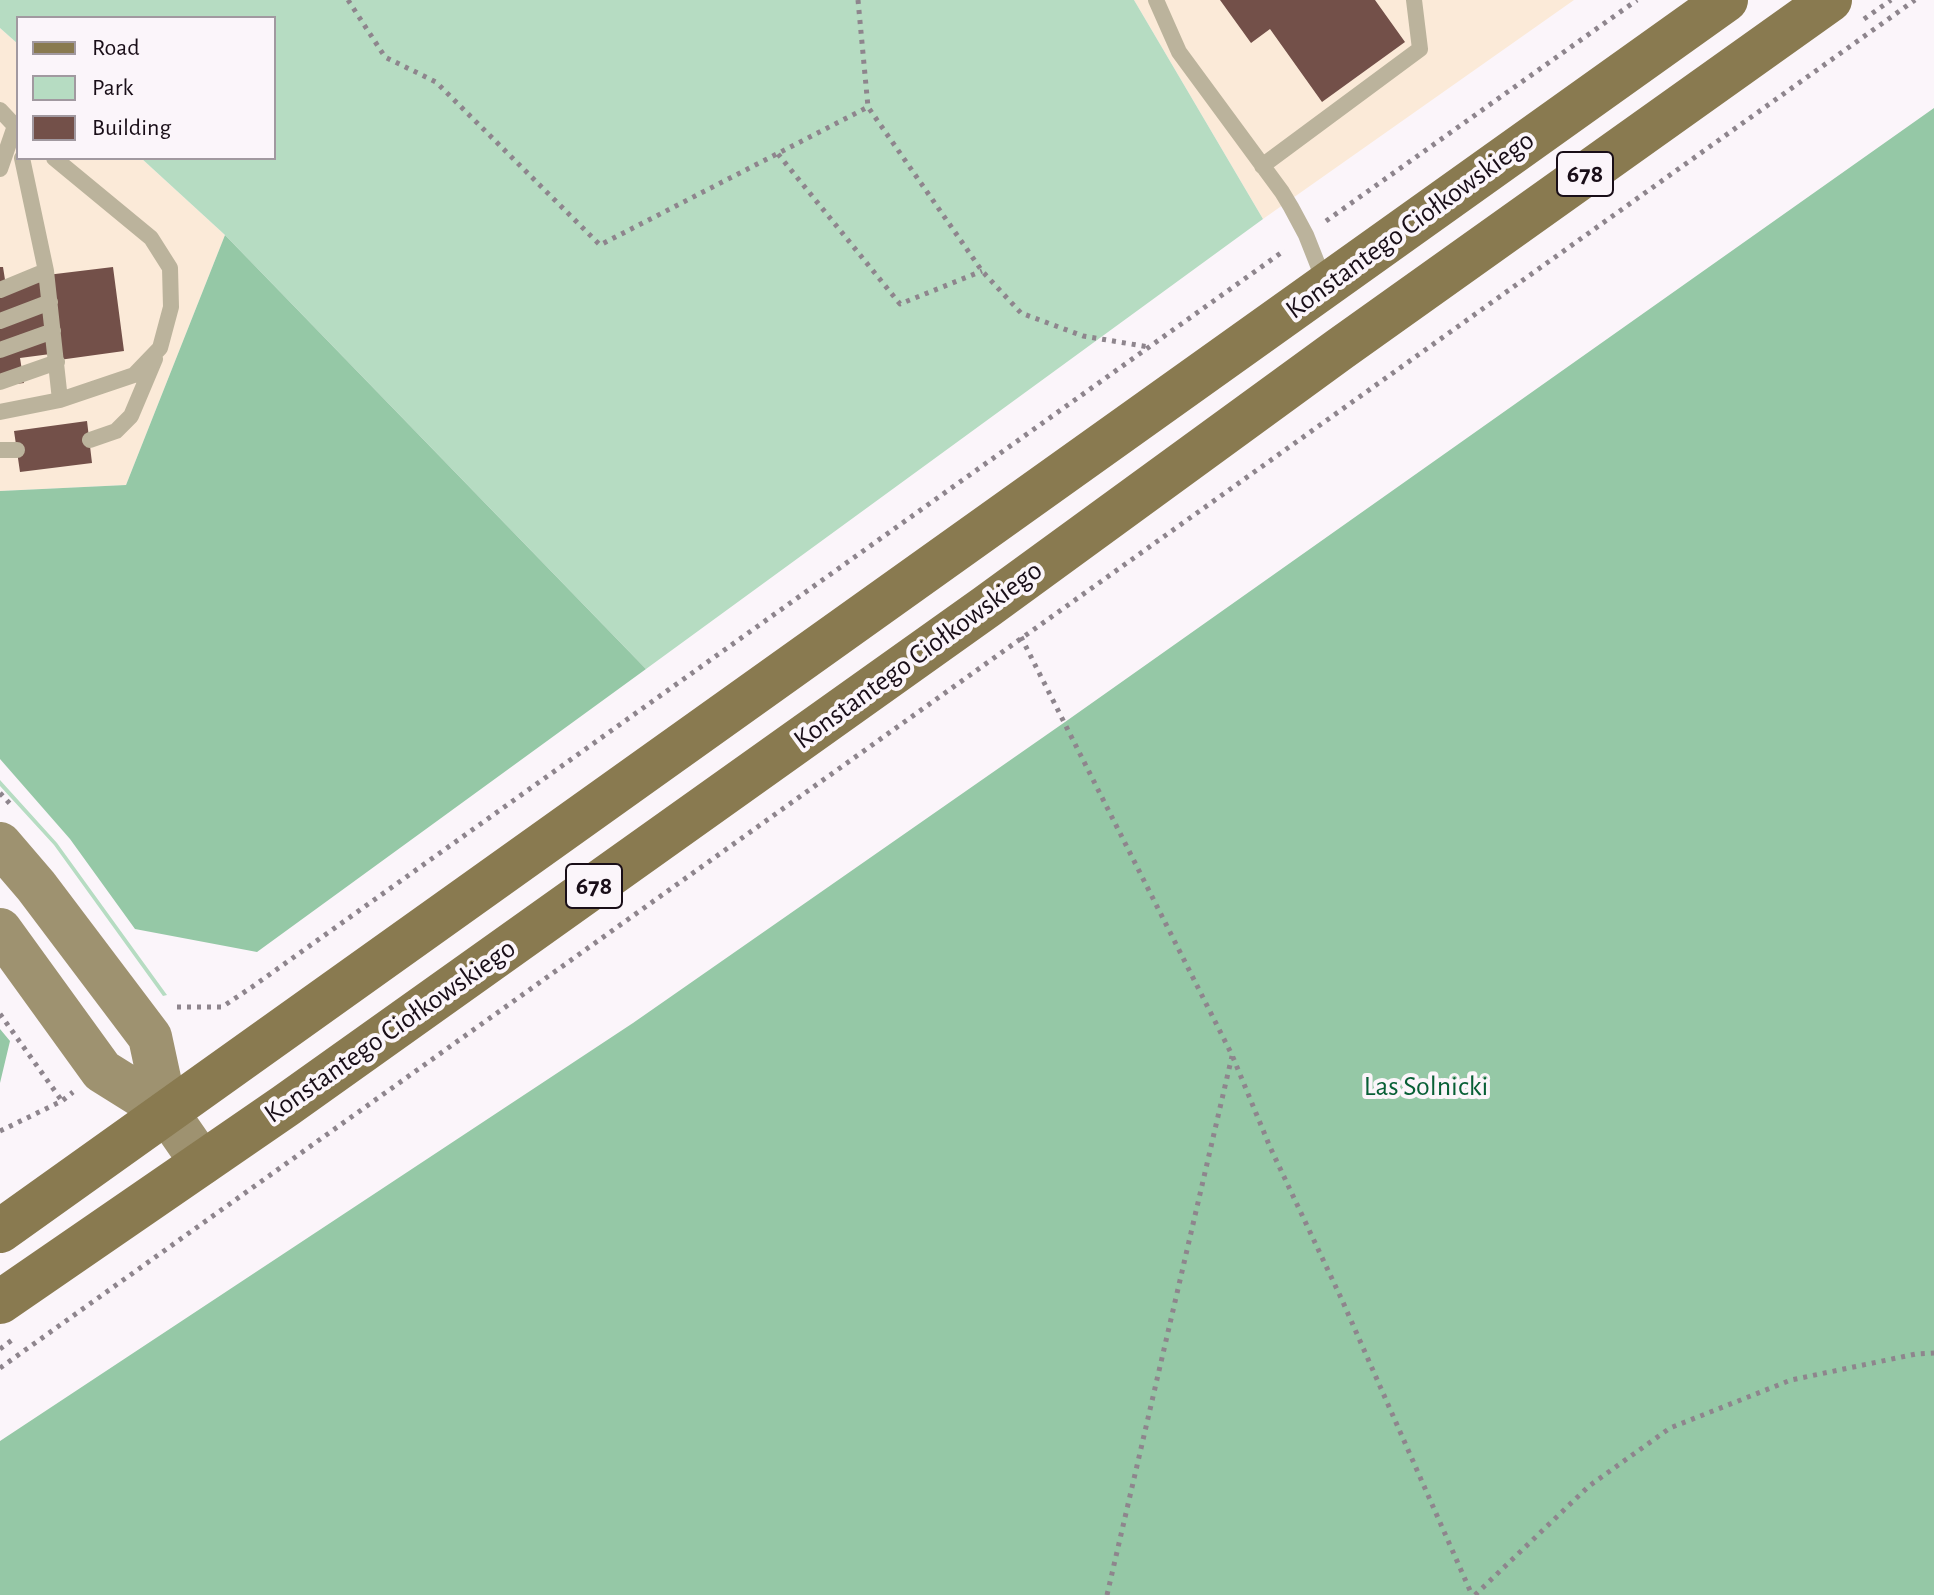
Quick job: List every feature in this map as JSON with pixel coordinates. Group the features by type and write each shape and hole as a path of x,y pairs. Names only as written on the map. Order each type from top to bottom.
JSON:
{"main road":[{"name":"Konstantego Ciołkowskiego","path":"0,1231 1726,0"},
{"name":"Konstantego Ciołkowskiego","path":"0,1302 311,1087 986,607 1340,349 1830,0"},
{"path":"1463,186 1496,238"},
{"path":"1325,285 1340,349"},
{"path":"0,844 36,886 150,1037 166,1111 202,1163"},
{"path":"0,930 102,1071 166,1111"}],"lane":[{"path":"1156,0 1179,52 1282,192 1306,235 1325,285"},
{"path":"1262,166 1420,49 1414,0"},
{"path":"0,110 16,131"},
{"path":"0,169 16,134"},
{"path":"22,160 46,271 60,400"},
{"path":"56,160 151,238 170,268 171,307 160,348 131,416 116,431 90,440"},
{"path":"0,290 46,271"},
{"path":"0,321 50,302"},
{"path":"0,350 53,331"},
{"path":"0,412 60,400 134,375 160,348"},
{"path":"0,382 57,362"}],"path":[{"path":"348,0 385,57 436,82 600,245 868,107"},
{"path":"858,0 868,107 982,271 1021,313 1083,336 1150,347"},
{"path":"179,1008 222,1007 252,987 1637,0"},
{"path":"0,1368 1915,0"},
{"path":"778,154 900,304 982,271"},
{"path":"1018,632 1232,1055 1270,1147 1474,1595 1589,1486 1670,1428 1791,1380 1934,1353"},
{"path":"0,1014 62,1101 0,1131"},
{"path":"1107,1595 1232,1055"}],"shaded area":[{"path":"1134,0 1574,0 1263,219"},
{"path":"0,28 16,42 16,160 143,160 225,235 126,485 0,491"}],"green space":[{"path":"0,0 1134,0 1263,219 646,669 225,235 143,160 276,160 276,16 16,16 16,42 0,28"},
{"name":"Las Solnicki","path":"1934,108 1934,1595 0,1595 0,1441 633,1023"},
{"path":"225,235 646,669 257,952 135,929 70,839 0,759 0,491 126,485"},
{"path":"0,780 57,843 167,995 163,996 54,845 0,786"},
{"path":"0,1029 10,1041 0,1083"}],"building":[{"path":"1220,0 1375,0 1405,42 1322,102 1270,29 1251,43"},
{"path":"0,267 3,267 6,286 47,275 113,267 124,351 59,360 58,353 20,358 24,383 0,386"},
{"path":"87,421 92,463 20,472 14,431"}]}
